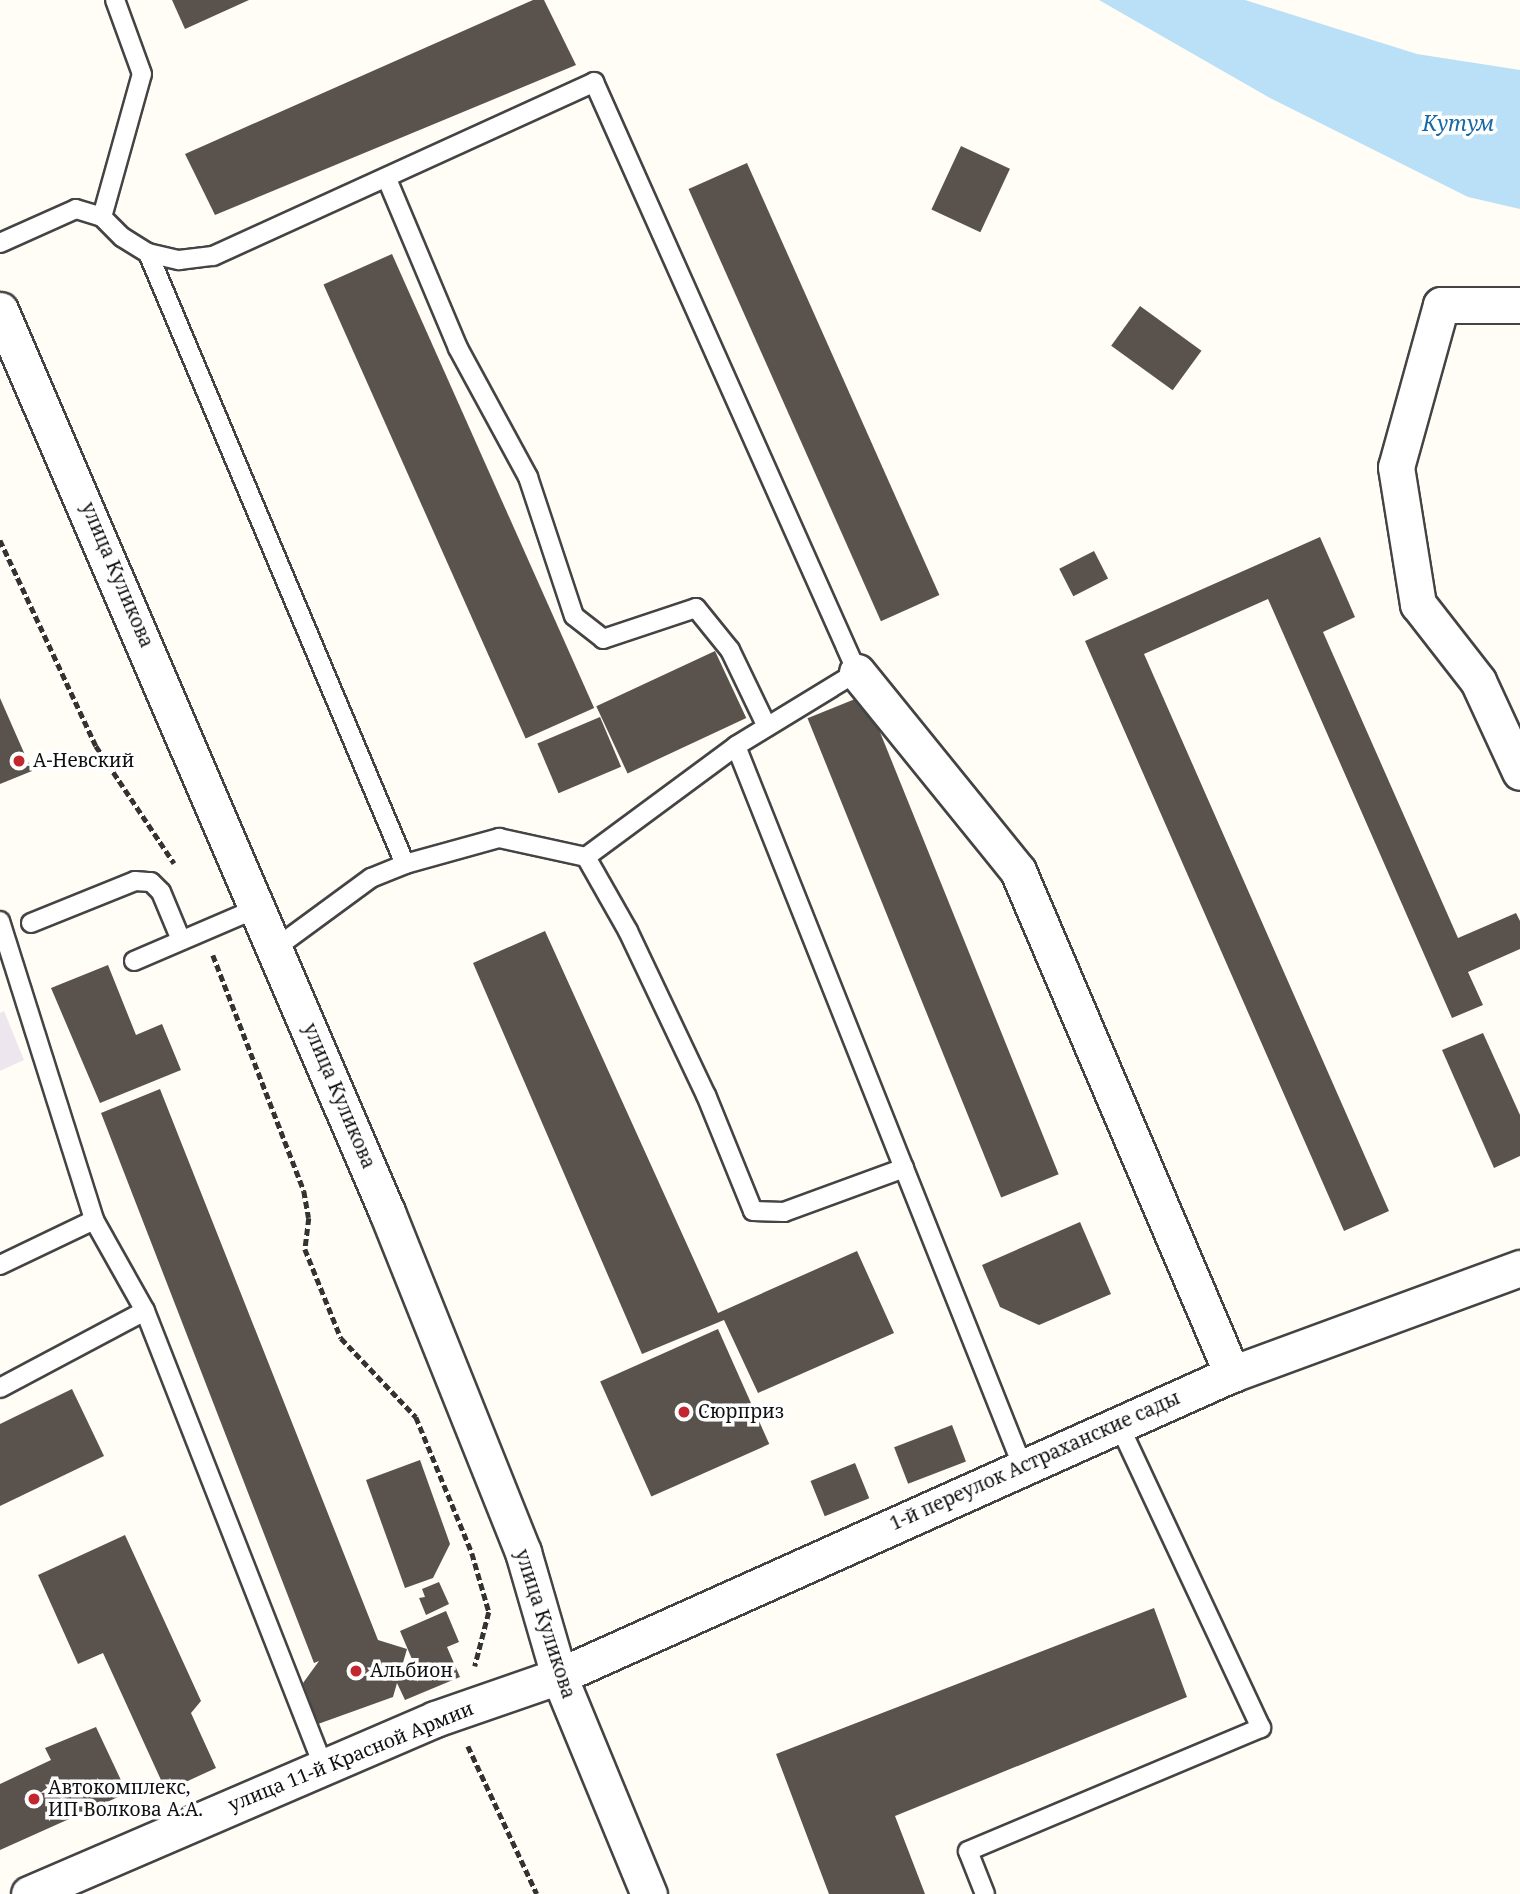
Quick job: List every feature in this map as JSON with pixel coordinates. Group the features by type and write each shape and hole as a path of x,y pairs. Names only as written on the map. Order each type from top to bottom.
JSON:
{"street":[{"path":"1520,306 1441,305 1396,467 1418,604 1478,681 1520,772"},
{"name":"улица Куликова","path":"0,310 277,947 523,1552 559,1676 649,1894"},
{"path":"857,672 1018,871 1232,1374"},
{"name":"1-й переулок Астраханские сады","path":"559,1676 1022,1465 1232,1374 1520,1268"},
{"name":"улица 11-й Красной Армии","path":"29,1894 323,1766 453,1713 559,1676"}],"lane":[{"path":"102,217 142,74 115,0"},
{"path":"0,243 75,209 102,217 121,237 148,253 178,260 213,256 387,179 594,82 857,672 736,746 586,857"},
{"path":"387,179 458,348 528,477 574,616 603,639 696,608 730,650 767,727"},
{"path":"148,253 405,864"},
{"path":"736,746 1022,1465"},
{"path":"277,947 371,878 405,864 499,838 586,857 628,930 700,1082 753,1210 783,1212 904,1168"},
{"path":"31,923 135,881 151,882 161,892 181,940"},
{"path":"134,961 260,907"},
{"path":"0,921 94,1220 145,1311 323,1766"},
{"path":"0,1265 94,1220"},
{"path":"0,1388 145,1311"},
{"path":"985,1894 968,1851 1261,1728 1118,1423"}],"path":[{"path":"0,540 96,746 181,875"},
{"path":"204,931 304,1191 309,1218 305,1249 341,1338 416,1418 472,1553 489,1612 479,1662 446,1698 537,1894"}],"shaded area":[{"path":"4,1011 24,1060 0,1071 0,1013"}],"water":[{"name":"Кутум","path":"1099,0 1245,0 1417,54 1520,70 1520,209 1468,197 1270,98"}],"building":[{"path":"172,0 249,0 185,29"},
{"path":"533,0 544,0 576,65 215,215 185,154"},
{"path":"961,146 1010,169 980,232 931,209"},
{"path":"747,163 939,595 881,621 689,189"},
{"path":"392,254 594,708 526,739 323,285"},
{"path":"1140,306 1201,351 1173,390 1111,346"},
{"path":"1320,537 1355,617 1323,632 1458,938 1516,913 1520,921 1520,949 1468,972 1483,1005 1452,1018 1268,599 1144,654 1389,1211 1344,1231 1085,641"},
{"path":"1094,551 1108,579 1073,596 1059,569"},
{"path":"715,651 746,718 628,773 596,706"},
{"path":"865,695 1059,1174 1001,1198 808,718"},
{"path":"0,698 32,771 0,784"},
{"path":"600,717 621,767 559,793 537,744"},
{"path":"545,931 718,1313 857,1251 894,1333 758,1393 724,1320 642,1354 473,963"},
{"path":"108,965 136,1035 162,1024 181,1070 100,1103 51,988"},
{"path":"1483,1033 1520,1115 1520,1156 1494,1168 1442,1050"},
{"path":"160,1089 378,1640 407,1649 398,1680 417,1671 400,1631 446,1611 459,1642 447,1647 460,1677 405,1700 397,1683 393,1697 318,1724 303,1683 319,1661 314,1663 101,1113"},
{"path":"1080,1222 1111,1294 1039,1325 1000,1307 982,1265"},
{"name":"Сюрприз","path":"718,1329 769,1444 651,1497 600,1381"},
{"path":"72,1389 104,1456 0,1506 0,1424"},
{"path":"952,1425 966,1461 908,1484 894,1447"},
{"path":"420,1460 450,1544 433,1578 405,1588 366,1480"},
{"path":"855,1463 869,1498 825,1516 810,1481"},
{"path":"125,1535 201,1701 191,1713 216,1768 166,1791 103,1653 78,1664 38,1575"},
{"path":"439,1582 449,1604 426,1615 419,1598 425,1597 422,1589"},
{"path":"1154,1608 1187,1697 895,1816 925,1894 829,1894 776,1754"},
{"path":"96,1727 127,1793 0,1850 0,1784 51,1760 45,1748"}],"place":[{"name":"А-Невский","path":"19,761"},
{"name":"Сюрприз","path":"684,1412"},
{"name":"Альбион","path":"356,1671"},
{"name":"Автокомплекс, ИП Волкова А.А.","path":"34,1799"}]}
